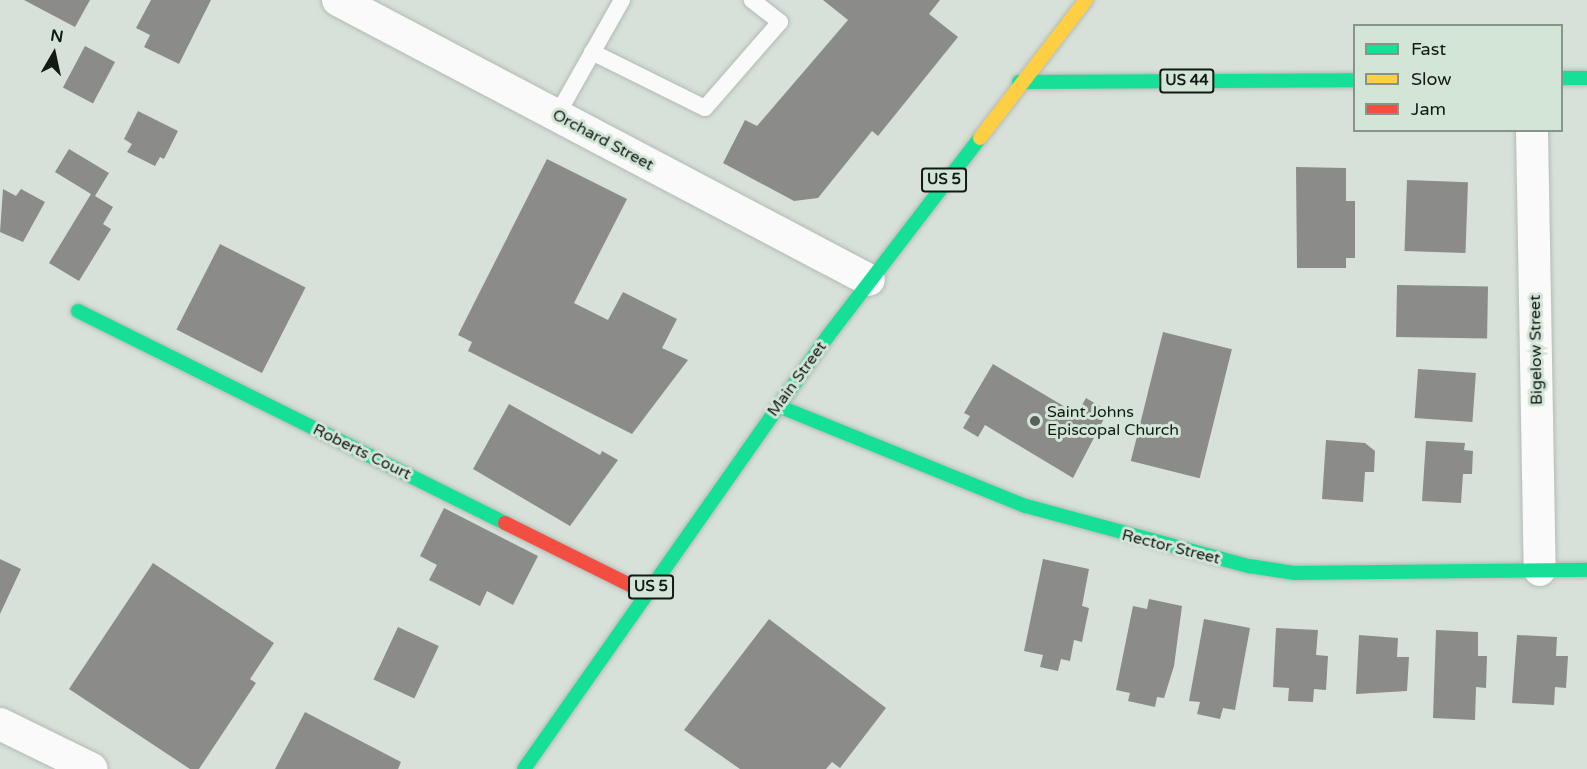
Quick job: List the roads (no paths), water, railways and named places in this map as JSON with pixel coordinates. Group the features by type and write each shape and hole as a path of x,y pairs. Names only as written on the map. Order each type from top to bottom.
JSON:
{"main road":[{"name":"Main Street","path":"524,769 778,405 869,280 1019,82 1086,0"},
{"path":"1563,78 1587,78"},
{"name":"US 44","path":"1019,82 1353,80"},
{"name":"Roberts Court","path":"78,311 646,593"},
{"name":"Rector Street","path":"778,405 1026,506 1249,566 1295,573 1587,570"}],"street":[{"name":"Orchard Street","path":"338,0 869,280"},
{"name":"Bigelow Street","path":"1532,132 1540,570"},
{"path":"0,723 92,769"}],"lane":[{"path":"557,115 622,0"},
{"path":"592,52 705,108 780,22 752,0"}],"place":[{"name":"Saint Johns Episcopal Church","path":"1035,421"}]}
